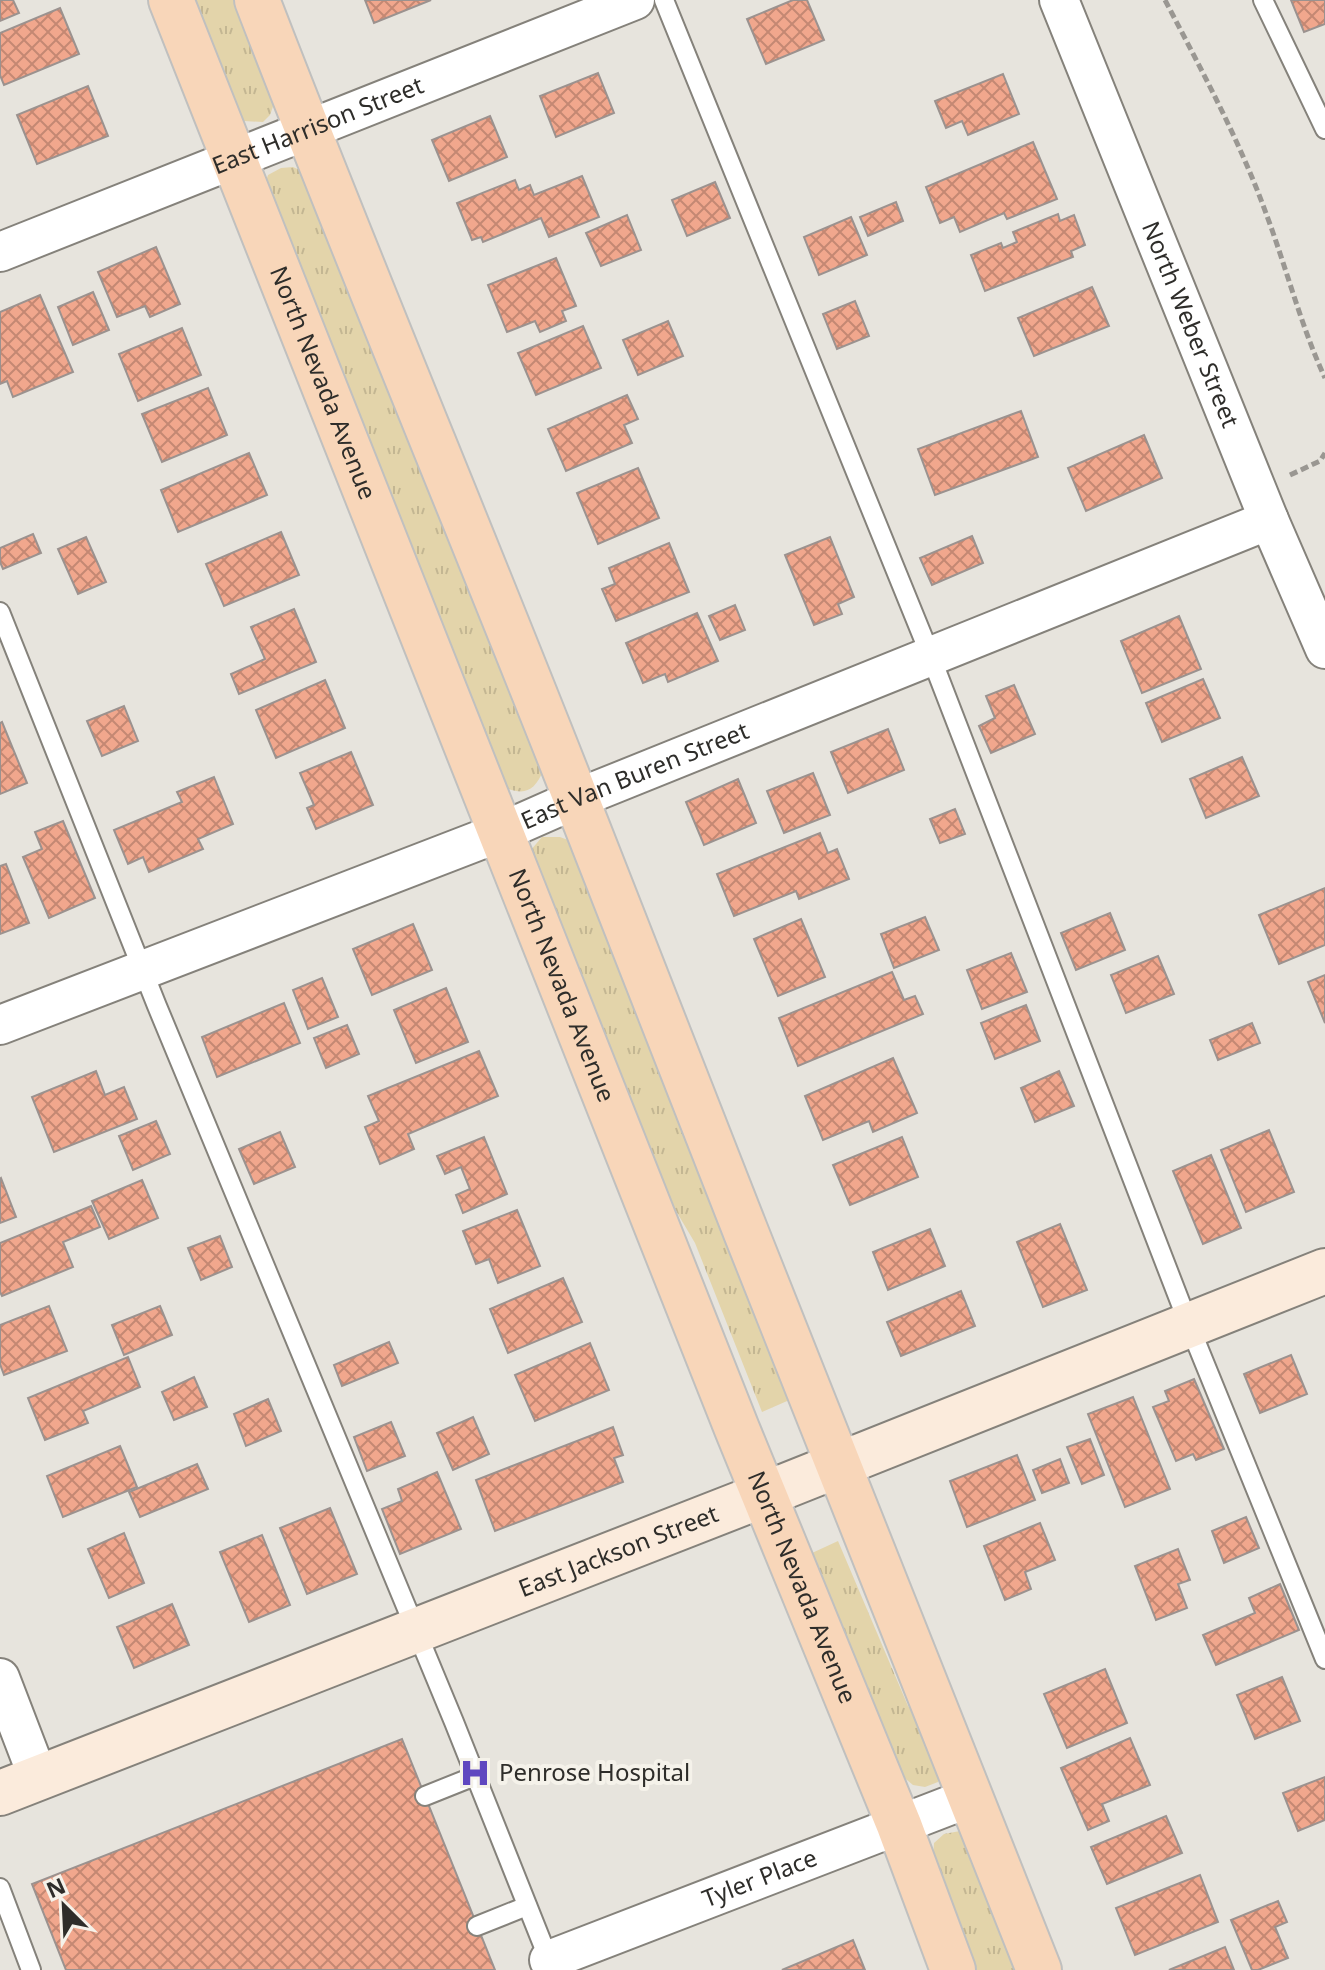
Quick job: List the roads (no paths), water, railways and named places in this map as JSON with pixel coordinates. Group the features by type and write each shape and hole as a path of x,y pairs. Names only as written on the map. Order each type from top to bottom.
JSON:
{"main road":[{"name":"North Nevada Avenue","path":"171,0 763,1495 899,1825 953,1970"},
{"path":"257,0 1039,1970"},
{"name":"East Jackson Street","path":"19,1785 763,1495 1325,1271"}],"street":[{"name":"East Harrison Street","path":"0,252 635,0"},
{"name":"North Weber Street","path":"1059,0 1263,505 1325,649"},
{"name":"East Van Buren Street","path":"0,1025 501,832 931,657 1263,505"},
{"path":"0,1678 19,1785"},
{"name":"Tyler Place","path":"551,1965 969,1798"}],"lane":[{"path":"664,0 931,657 1189,1325 1325,1659"},
{"path":"1263,0 1325,129"},
{"path":"0,612 143,970 551,1965"},
{"path":"425,1796 475,1776"},
{"path":"0,1888 31,1970"},
{"path":"477,1926 527,1906"}],"place":[{"name":"Penrose Hospital","path":"475,1773"}]}
